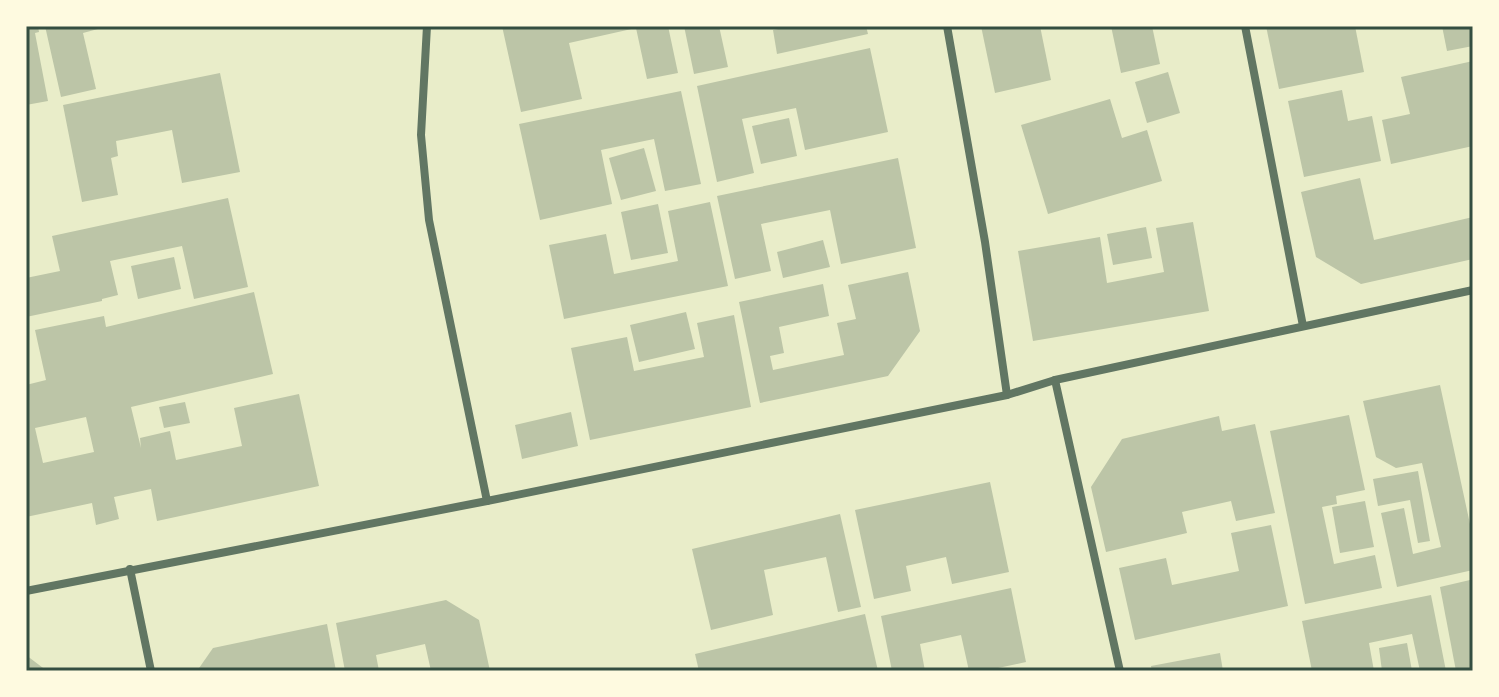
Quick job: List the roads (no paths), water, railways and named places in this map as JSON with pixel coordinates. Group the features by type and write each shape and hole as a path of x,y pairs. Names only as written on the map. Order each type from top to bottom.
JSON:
{"street":[{"path":"427,26 421,135 429,220 487,501"},
{"path":"947,26 985,242 1007,395"},
{"path":"1245,26 1303,326"},
{"path":"26,591 1007,395 1055,380 1473,290"},
{"path":"1055,380 1120,671"},
{"path":"130,569 151,671"}]}
